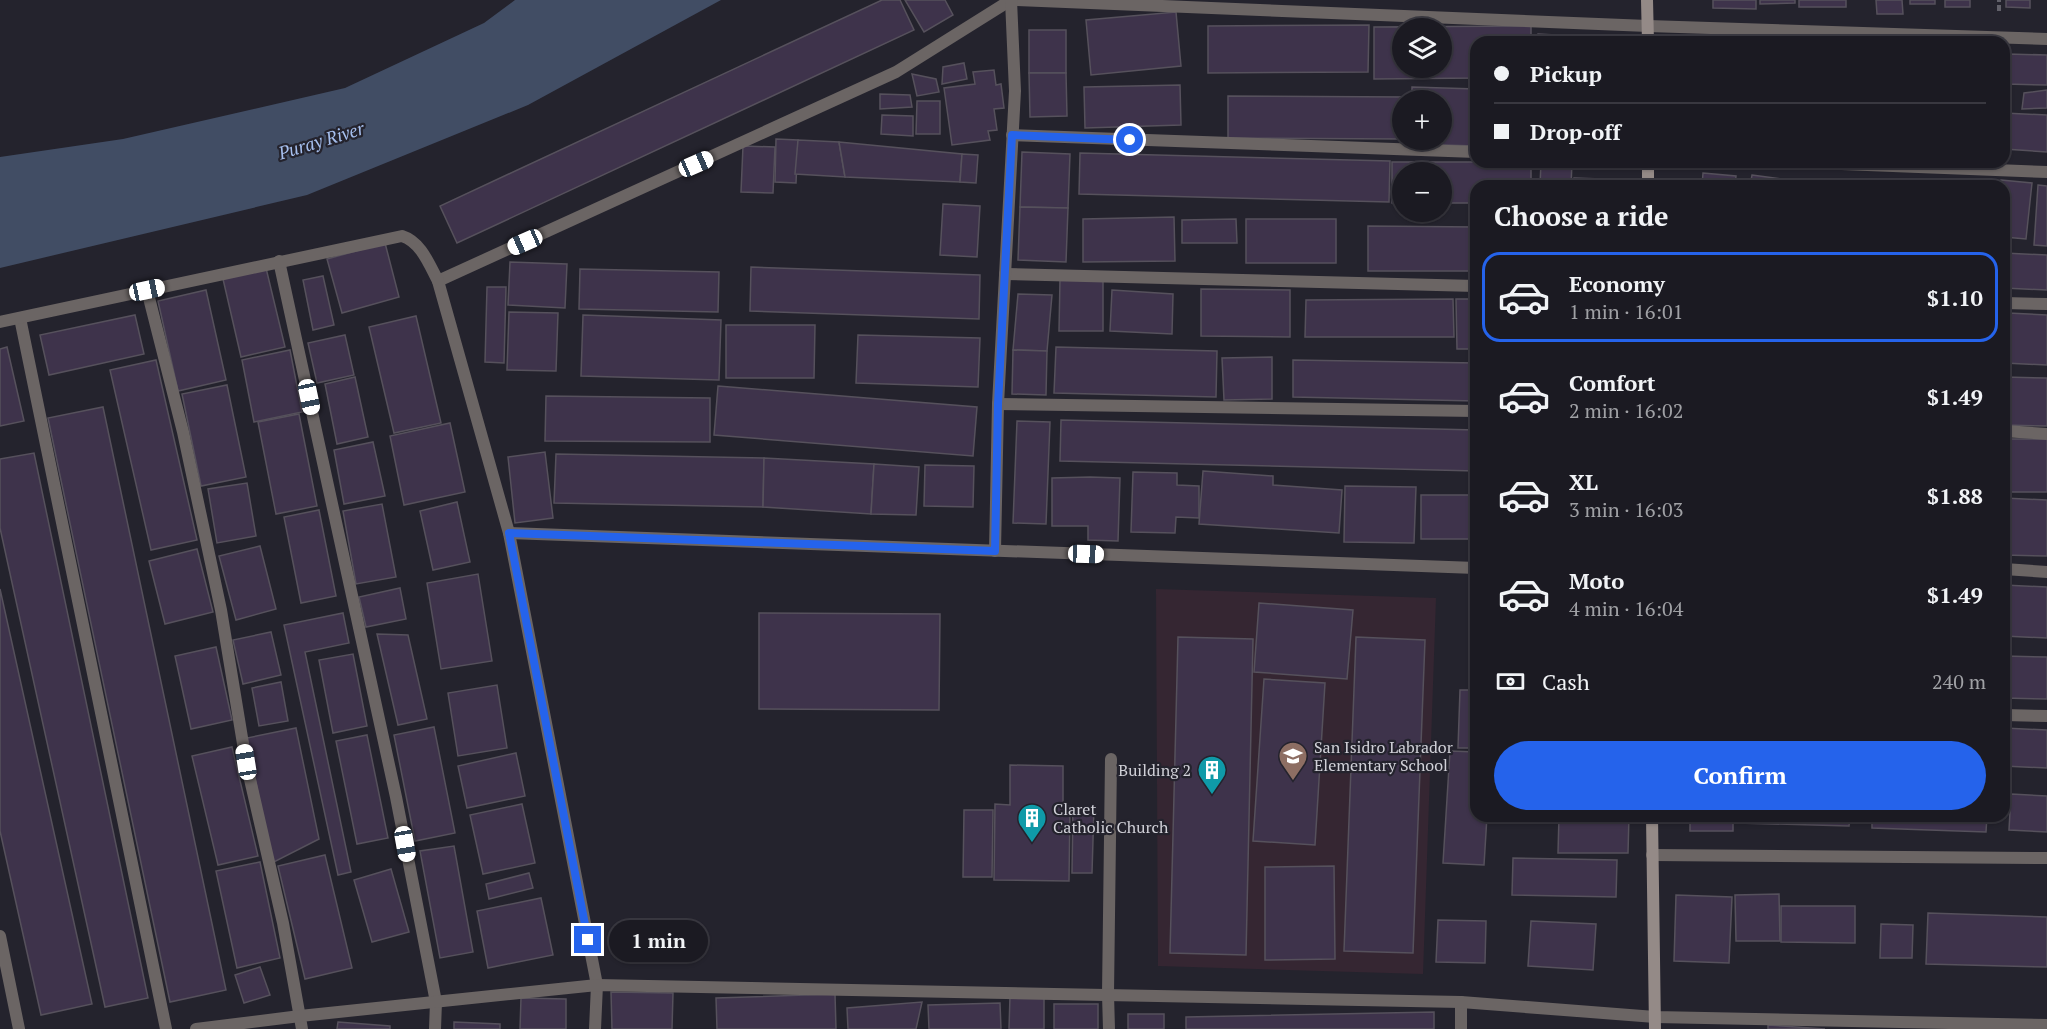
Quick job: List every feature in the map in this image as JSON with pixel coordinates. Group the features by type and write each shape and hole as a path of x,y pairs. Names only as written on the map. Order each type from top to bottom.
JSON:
{"street":[{"path":"438,281 896,72 1011,0 1015,91 998,404 995,551"},
{"path":"1017,0 1955,36"},
{"path":"1647,0 1648,36"},
{"path":"2010,38 2047,39"},
{"path":"1012,135 1470,152"},
{"path":"1944,168 2047,172"},
{"path":"0,322 402,236 411,239 418,246 438,281 509,533 597,986 595,1029"},
{"path":"279,261 396,797 436,1002 435,1029"},
{"path":"1005,274 1470,286"},
{"path":"147,290 183,432 220,610 246,762 283,923 302,1029"},
{"path":"2010,303 2047,304"},
{"path":"20,318 166,1029"},
{"path":"998,404 1470,411"},
{"path":"2010,431 2047,434"},
{"path":"509,533 1470,568"},
{"path":"2010,569 2047,572"},
{"path":"2010,715 2047,717"},
{"path":"1109,1029 1111,759"},
{"path":"1652,822 1654,1023"},
{"path":"1652,855 2047,858"},
{"path":"0,936 19,1029"},
{"path":"196,1029 300,1016 597,986 1461,1002 1654,1023 2047,1025"},
{"path":"1461,1002 1461,1029"}],"shaded area":[{"name":"San Isidro Labrador Elementary School","path":"1156,589 1436,598 1423,974 1158,966"}],"water":[{"name":"Puray River","path":"515,0 721,0 528,105 307,195 0,268 0,157 123,139 345,88 484,23"}],"building":[{"path":"882,0 900,0 914,30 457,243 440,206"},
{"path":"905,0 945,0 953,15 924,32"},
{"path":"1713,0 1756,0 1756,9 1713,8"},
{"path":"1760,0 1795,0 1795,3 1760,4"},
{"path":"1799,0 1846,0 1846,7 1799,7"},
{"path":"1876,0 1902,0 1903,14 1877,14"},
{"path":"1910,0 1935,0 1935,4 1910,4"},
{"path":"1945,0 1970,0 1970,7 1945,7"},
{"path":"2006,0 2030,0 2030,8 2006,7"},
{"path":"1176,12 1181,66 1091,75 1086,20"},
{"path":"1369,25 1368,72 1208,73 1208,26"},
{"path":"1531,26 1531,36 1470,36 1470,78 1374,79 1374,27 1392,27 1392,78 1452,78 1452,27"},
{"path":"1029,30 1066,30 1066,73 1029,73"},
{"path":"1538,34 1573,36 1538,36"},
{"path":"2010,54 2047,55 2047,85 2010,84"},
{"path":"964,63 967,79 942,84 943,67"},
{"path":"994,70 996,85 1001,84 1004,108 994,109 997,130 988,131 990,140 952,145 944,88 975,84 973,72"},
{"path":"1029,73 1066,73 1067,116 1030,117"},
{"path":"912,74 936,79 939,92 917,96"},
{"path":"1180,85 1181,125 1085,128 1084,87"},
{"path":"1412,87 1470,89 1470,146 1452,145 1452,90 1412,90"},
{"path":"2047,90 2047,108 2022,109 2024,93"},
{"path":"880,94 910,95 912,107 880,109"},
{"path":"1228,96 1392,97 1392,139 1228,138"},
{"path":"917,101 940,101 940,134 916,134"},
{"path":"2010,113 2047,115 2047,152 2010,149"},
{"path":"882,115 913,116 913,136 881,134"},
{"path":"776,139 798,140 796,183 775,182"},
{"path":"798,140 839,142 845,177 795,174"},
{"path":"839,142 962,154 960,182 845,177"},
{"path":"743,146 775,147 773,193 741,192"},
{"path":"1022,152 1070,154 1068,208 1020,207"},
{"path":"1080,153 1390,161 1389,202 1079,194"},
{"path":"962,154 978,155 976,183 960,182"},
{"path":"1452,162 1470,162 1470,168 1531,168 1531,180 1470,180 1470,203 1452,203"},
{"path":"1541,168 1572,168 1571,180 1540,180"},
{"path":"1703,173 1736,176 1736,180 1702,180"},
{"path":"1752,175 1789,180 1751,180"},
{"path":"1574,178 1629,180 1574,180"},
{"path":"2010,181 2032,183 2026,239 2010,238"},
{"path":"2038,185 2047,186 2047,246 2034,245"},
{"path":"943,204 980,206 977,257 940,255"},
{"path":"1020,207 1068,208 1066,262 1018,260"},
{"path":"1174,217 1175,261 1083,262 1083,219"},
{"path":"1236,219 1237,243 1182,243 1182,220"},
{"path":"1246,219 1336,219 1336,263 1246,263"},
{"path":"1368,226 1470,227 1470,271 1368,271"},
{"path":"385,243 399,297 342,313 327,259"},
{"path":"2010,253 2047,255 2047,290 2010,288"},
{"path":"510,262 567,264 565,308 508,305"},
{"path":"751,267 980,275 979,319 750,311"},
{"path":"266,268 285,347 241,357 223,279"},
{"path":"580,269 719,272 718,312 579,309"},
{"path":"323,276 334,325 313,330 303,280"},
{"path":"1060,279 1103,279 1103,331 1059,331"},
{"path":"487,287 506,287 504,363 485,362"},
{"path":"1201,289 1290,290 1290,337 1201,336"},
{"path":"206,290 226,380 178,391 158,301"},
{"path":"1112,290 1173,294 1172,334 1110,331"},
{"path":"1018,294 1052,295 1047,351 1013,350"},
{"path":"1453,299 1454,337 1305,337 1306,300"},
{"path":"1456,299 1470,299 1470,349 1457,349"},
{"path":"509,312 558,313 556,371 507,370"},
{"path":"2010,313 2047,315 2047,365 2010,363"},
{"path":"135,315 144,354 49,375 40,335"},
{"path":"583,315 721,320 719,380 581,376"},
{"path":"416,316 441,423 394,433 369,327"},
{"path":"726,325 815,325 814,378 726,378"},
{"path":"345,335 354,375 317,383 308,343"},
{"path":"858,335 980,338 978,387 856,383"},
{"path":"7,347 24,421 0,426 0,349"},
{"path":"1056,347 1217,351 1216,397 1054,393"},
{"path":"290,350 302,412 254,422 242,360"},
{"path":"1013,350 1047,351 1046,395 1012,394"},
{"path":"1272,357 1272,399 1224,400 1222,358"},
{"path":"156,360 197,540 151,550 110,370"},
{"path":"1293,360 1470,363 1470,401 1293,397"},
{"path":"355,377 368,437 337,444 325,384"},
{"path":"2010,377 2047,378 2047,426 2010,425"},
{"path":"227,385 246,477 201,486 182,394"},
{"path":"718,386 977,407 973,456 714,435"},
{"path":"546,396 710,398 710,442 545,441"},
{"path":"103,407 226,990 170,1002 48,418"},
{"path":"299,414 317,506 276,514 258,422"},
{"path":"1061,420 1470,430 1470,471 1060,461"},
{"path":"1017,421 1050,422 1046,524 1013,523"},
{"path":"450,423 465,492 404,505 390,436"},
{"path":"2010,439 2047,439 2047,492 2010,492"},
{"path":"373,442 385,496 344,504 334,450"},
{"path":"545,452 553,518 515,523 508,457"},
{"path":"34,453 148,998 105,1007 0,528 0,459"},
{"path":"556,454 764,458 763,507 554,503"},
{"path":"764,458 874,464 871,514 763,507"},
{"path":"874,464 919,467 916,515 871,514"},
{"path":"925,465 974,466 973,507 924,506"},
{"path":"1203,471 1273,476 1273,485 1342,490 1339,533 1199,524"},
{"path":"1133,472 1177,473 1177,485 1199,486 1199,518 1176,517 1175,533 1131,532"},
{"path":"1052,478 1120,478 1118,541 1088,540 1088,526 1052,526"},
{"path":"247,483 256,536 217,543 208,489"},
{"path":"1345,486 1416,487 1414,543 1344,542"},
{"path":"1421,495 1470,495 1470,539 1421,539"},
{"path":"2010,498 2047,500 2047,556 2010,555"},
{"path":"457,502 470,562 433,570 420,511"},
{"path":"382,504 396,577 356,584 343,511"},
{"path":"319,510 336,596 301,603 284,517"},
{"path":"260,546 276,609 236,620 219,556"},
{"path":"197,549 213,612 165,624 149,561"},
{"path":"478,574 492,661 441,669 427,583"},
{"path":"2010,585 2047,587 2047,638 2010,636"},
{"path":"400,588 406,619 366,627 359,597"},
{"path":"0,589 92,1004 41,1015 0,831"},
{"path":"1259,603 1353,610 1347,679 1254,672"},
{"path":"343,613 349,643 305,652 351,872 338,875 284,625"},
{"path":"759,613 940,614 939,710 759,709"},
{"path":"271,632 281,675 243,684 233,640"},
{"path":"377,634 408,635 427,719 398,725"},
{"name":"Building 2","path":"1178,637 1253,639 1246,955 1170,953"},
{"path":"1356,637 1425,640 1413,953 1344,951"},
{"path":"216,647 232,720 191,729 175,656"},
{"path":"353,654 367,726 333,733 319,660"},
{"path":"2010,656 2047,657 2047,699 2010,698"},
{"path":"1264,679 1325,683 1315,845 1253,841"},
{"path":"281,682 288,721 259,726 252,688"},
{"path":"497,685 507,748 458,756 448,693"},
{"path":"1460,690 1470,690 1470,748 1458,748"},
{"path":"434,727 455,833 415,841 394,735"},
{"path":"296,728 319,839 272,863 247,738"},
{"path":"2010,728 2047,730 2047,768 2010,766"},
{"path":"367,735 388,838 357,844 336,741"},
{"path":"232,747 258,856 218,865 192,756"},
{"path":"1450,751 1470,752 1470,822 1487,822 1484,865 1443,863"},
{"path":"516,753 525,796 467,808 458,766"},
{"name":"Claret Catholic Church","path":"1010,765 1063,766 1063,806 1070,806 1069,881 994,880 995,804 1010,805"},
{"path":"2011,794 2047,796 2047,832 2009,830"},
{"path":"522,804 535,863 483,874 470,815"},
{"path":"1073,807 1094,807 1092,873 1072,873"},
{"path":"964,810 993,810 992,877 963,877"},
{"path":"1559,822 1629,822 1628,853 1558,853"},
{"path":"1690,822 1733,822 1733,831 1690,831"},
{"path":"1737,822 1849,822 1849,826"},
{"path":"1872,822 1987,822 1986,832 1872,828"},
{"path":"454,846 473,952 440,958 420,851"},
{"path":"325,855 352,968 305,979 278,866"},
{"path":"1513,858 1617,860 1616,897 1512,895"},
{"path":"260,862 280,958 237,968 216,871"},
{"path":"1334,866 1335,959 1265,960 1265,867"},
{"path":"391,869 409,932 372,942 354,880"},
{"path":"529,873 533,888 489,899 486,884"},
{"path":"1779,894 1780,941 1736,941 1735,895"},
{"path":"1676,895 1732,897 1729,963 1674,961"},
{"path":"541,898 553,955 488,968 477,911"},
{"path":"1781,906 1855,906 1855,943 1781,942"},
{"path":"1928,913 2047,917 2047,967 1926,964"},
{"path":"1438,920 1486,921 1485,963 1436,962"},
{"path":"1531,921 1596,924 1593,970 1528,966"},
{"path":"1881,924 1913,925 1912,958 1880,958"},
{"path":"260,967 270,995 244,1003 235,975"},
{"path":"611,992 673,993 672,1029 612,1029"},
{"path":"835,994 836,1029 717,1029 716,998"},
{"path":"1010,996 1044,996 1044,1029 1009,1029"},
{"path":"521,998 566,999 566,1029 520,1029"},
{"path":"922,1002 916,1029 848,1029 847,1008"},
{"path":"1000,1003 1001,1029 929,1029 928,1005"},
{"path":"1054,1004 1098,1004 1098,1029 1054,1029"},
{"path":"1434,1012 1434,1029 1186,1029 1186,1017"},
{"path":"1128,1014 1164,1014 1164,1029 1128,1029"},
{"path":"338,1022 390,1026 390,1029 337,1029"},
{"path":"454,1022 500,1024 500,1029 454,1029"},
{"path":"1768,1025 1825,1029 1768,1029"}],"place":[{"name":"San Isidro Labrador Elementary School","path":"1293,782"},
{"name":"Building 2","path":"1212,796"},
{"name":"Claret Catholic Church","path":"1032,844"}],"route":[{"path":"588,940 509,533 995,551 998,404 1012,135 1130,140"}]}
